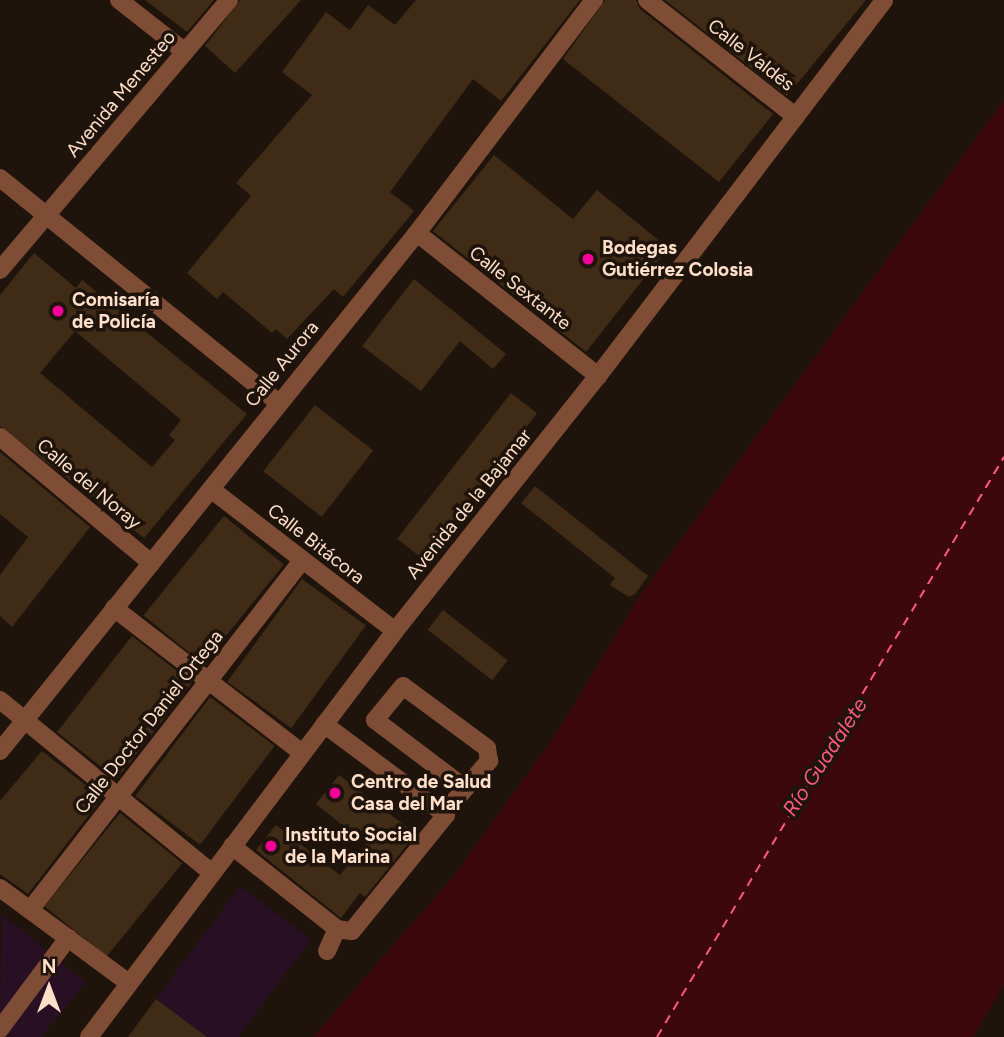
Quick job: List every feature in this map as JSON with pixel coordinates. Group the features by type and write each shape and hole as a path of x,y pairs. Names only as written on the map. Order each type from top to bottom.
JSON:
{"street":[{"path":"118,0 185,52"},
{"name":"Avenida Menesteo","path":"0,270 229,0"},
{"name":"Calle Aurora","path":"0,751 416,233 594,0"},
{"name":"Calle Valdés","path":"647,0 796,117"},
{"name":"Avenida de la Bajamar","path":"89,1037 395,631 598,376 884,0"},
{"path":"0,178 278,402"},
{"name":"Calle Sextante","path":"416,233 598,376"},
{"name":"Calle del Noray","path":"0,437 151,564"},
{"name":"Calle Bitácora","path":"212,490 395,631"},
{"name":"Calle Doctor Daniel Ortega","path":"30,910 302,560"},
{"path":"114,608 302,753"},
{"path":"440,811 465,788 489,761 487,748 403,686 375,720 465,788"},
{"path":"0,700 212,873"},
{"path":"232,846 337,929 352,931 380,901 446,815 324,724"},
{"path":"0,888 129,983"},
{"path":"327,951 337,929"},
{"path":"0,1029 68,938"}],"shaded area":[{"path":"240,887 311,939 238,1037 207,1037 156,999"},
{"path":"2,915 86,982 41,1037 0,1037"}],"water":[{"name":"Río Guadalete","path":"1004,100 1004,984 973,1037 313,1037 452,878 552,740 641,594"}],"building":[{"path":"145,0 214,0 187,32"},
{"path":"240,0 301,0 235,73 205,46"},
{"path":"416,0 580,0 501,101 473,79 390,192 414,211 343,297 334,289 287,339 276,329 272,333 223,292 217,299 187,273 251,196 236,183 312,95 282,72 326,12 350,30 368,5 395,25"},
{"path":"605,0 636,0 640,9 773,114 719,182 563,59"},
{"path":"665,0 866,0 787,96"},
{"path":"494,155 573,219 597,190 668,248 586,352 433,231"},
{"path":"34,253 76,288 82,280 247,414 144,538 0,426 0,295","holes":["75,331 181,420 169,435 175,440 152,467 40,373"]},
{"path":"414,279 506,354 493,369 460,341 421,391 362,346"},
{"path":"511,393 537,413 423,559 397,539"},
{"path":"315,405 373,451 322,517 263,471"},
{"path":"0,452 90,527 12,627 0,616 0,575 28,537 0,514"},
{"path":"535,486 648,576 635,594 629,597 610,585 615,578 521,503"},
{"path":"224,516 284,564 203,664 143,615"},
{"path":"302,579 366,625 291,728 227,682"},
{"path":"443,610 508,660 492,680 428,630"},
{"path":"132,636 192,683 117,779 57,732"},
{"path":"210,697 275,746 200,845 135,796"},
{"path":"42,751 102,798 28,894 0,874 0,801"},
{"path":"339,775 416,834 365,897 360,893 341,918 256,850 276,825 340,875 366,844 316,804"},
{"path":"120,813 182,863 107,957 44,906"},
{"path":"156,999 207,1037 128,1037"}],"ferry route":[{"path":"657,1037 1004,457"}],"place":[{"name":"Bodegas Gutiérrez Colosia","path":"588,259"},
{"name":"Comisaría de Policía","path":"58,311"},
{"name":"Centro de Salud Casa del Mar","path":"335,793"},
{"name":"Instituto Social de la Marina","path":"271,846"}]}
